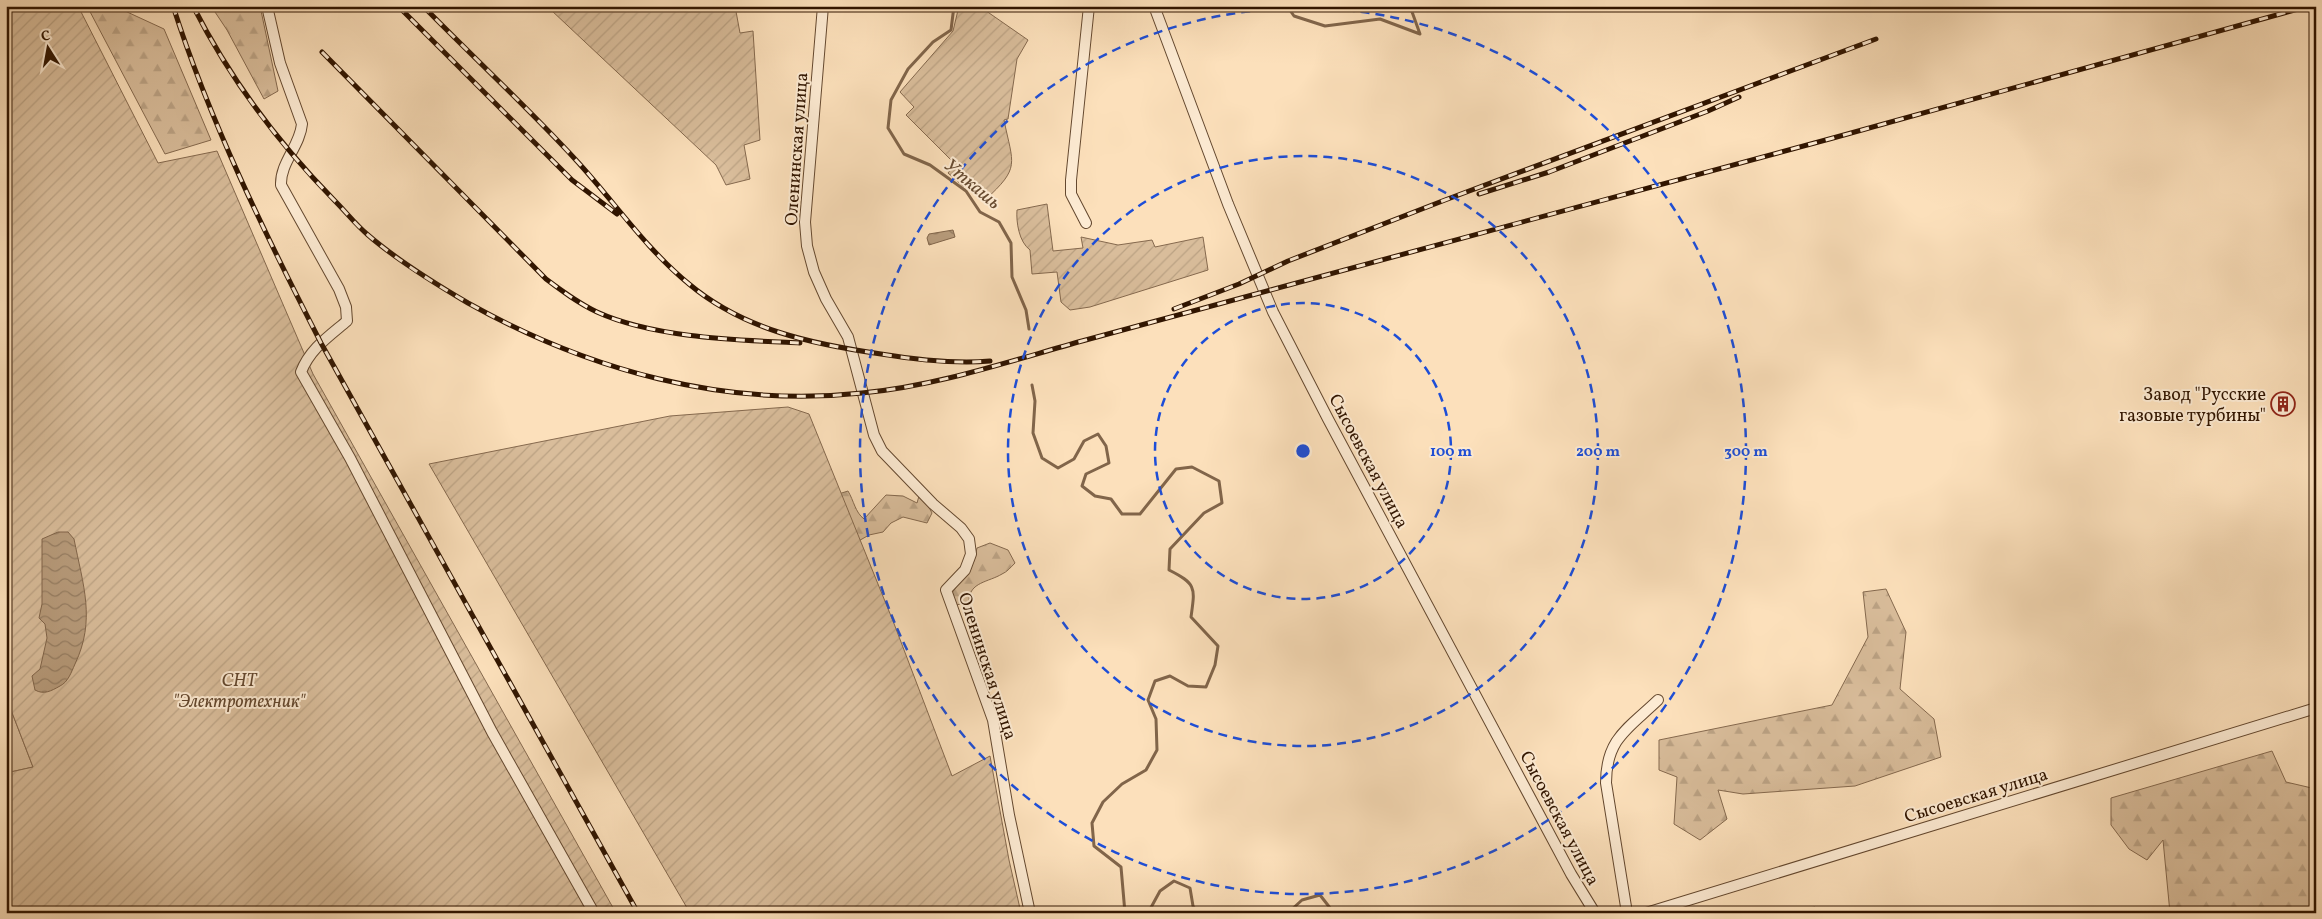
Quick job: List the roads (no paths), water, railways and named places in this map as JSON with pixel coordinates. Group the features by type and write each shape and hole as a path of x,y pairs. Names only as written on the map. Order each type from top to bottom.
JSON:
{"street":[{"path":"267,6 280,62 302,124 301,135 281,176 281,185 340,289 346,307 347,321 312,350 301,372 350,458 492,732 594,913"},
{"name":"Оленинская улица","path":"823,6 805,222 807,246 814,272 826,299 848,337 874,435 882,451 932,504 961,528 969,539 970,554 965,570 946,590 993,720 1009,815 1030,913"},
{"path":"1086,223 1071,194 1071,180 1088,6"},
{"name":"Сысоевская улица","path":"1154,6 1228,204 1273,312 1328,419 1593,911"},
{"path":"1627,913 1606,783 1606,764 1619,737 1658,700"},
{"name":"Сысоевская улица","path":"1646,913 2316,708"}],"water":[{"path":"953,230 955,237 929,245 927,238 929,234"},
{"path":"58,532 68,532 74,539 86,602 85,632 81,648 67,680 48,692 41,692 35,690 32,676 40,669 47,638 45,624 39,618 42,604 42,539"}],"waterway":[{"name":"Уткашь","path":"954,6 951,30 933,42 908,69 891,100 888,128 904,154 930,165 966,191 980,212 999,222 1011,243 1012,277 1026,310 1029,329"},
{"path":"1287,6 1294,16 1325,26 1380,19 1420,34 1411,9 1423,6"},
{"name":"Уткашь","path":"1032,385 1035,401 1033,433 1042,458 1058,468 1074,459 1084,441 1098,434 1106,446 1109,463 1086,474 1082,486 1095,496 1111,499 1122,514 1140,514 1176,469 1192,467 1219,481 1222,503 1204,513 1170,549 1169,570 1185,579 1192,588 1191,617 1218,646 1215,665 1206,687 1188,686 1170,676 1155,681 1148,700 1156,719 1157,750 1146,770 1122,784 1103,802 1092,823 1094,846 1121,867 1125,913"},
{"name":"Уткашь","path":"1148,913 1160,891 1174,881 1190,888 1193,906 1198,913"},
{"name":"Уткашь","path":"1288,913 1302,900 1320,895 1334,913"}],"railway":[{"path":"173,6 221,135 279,261 321,343 638,913"},
{"path":"193,6 207,33 239,84 256,109 294,156 364,231 380,245 429,280 514,327 609,365 658,379 708,389 759,395 810,396 890,390 973,372 1833,138 2309,6"},
{"path":"398,6 572,180 617,214"},
{"path":"423,6 556,139 658,255 689,284 710,300 756,324 804,340 922,360 949,362 990,361"},
{"path":"1174,309 1239,284 1288,261 1445,200 1876,39"},
{"path":"322,52 546,279 577,301 597,312 620,321 670,332 723,339 800,343"},
{"path":"1479,194 1549,172 1708,111 1739,97"}],"place":[{"name":"Завод \"Русские газовые турбины\"","path":"2283,404"}],"park label":[{"name":"СНТ \"Электротехник\"","path":"239,690"}]}
